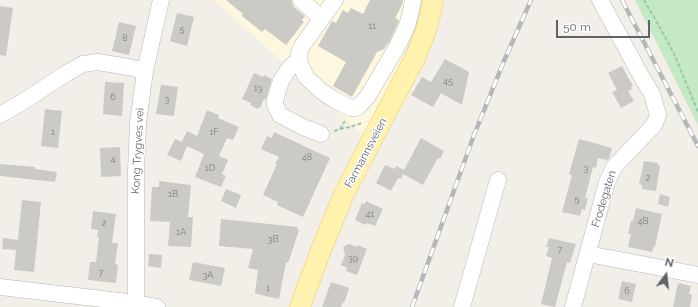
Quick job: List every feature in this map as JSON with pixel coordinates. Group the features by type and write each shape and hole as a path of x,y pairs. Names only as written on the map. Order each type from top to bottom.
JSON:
{"main road":[{"name":"Farmannsveien","path":"300,307 344,194 416,56 426,30 433,0"}],"street":[{"name":"Kong Trygves vei","path":"136,303 136,171 138,123 145,71 161,0"},
{"path":"301,0 321,18"},
{"path":"335,0 302,46 299,53 299,62 306,77 335,100 351,108 356,108 368,96 398,45 407,26 413,0"},
{"name":"Frodegaten","path":"573,307 607,182 614,167 654,125 658,115 652,94 600,0"},
{"path":"0,115 83,64 98,62 145,71"},
{"path":"299,62 293,64 288,70 282,81 275,100 275,105 280,115 303,127 321,134"},
{"path":"462,307 498,180"},
{"path":"588,254 698,275"},
{"path":"0,287 136,303 157,307"}],"path":[{"path":"644,0 662,31 698,112"},
{"path":"340,129 351,108"},
{"path":"321,134 366,123"}],"shaded area":[{"path":"214,0 417,0 413,31 369,140"}],"green space":[{"path":"635,0 698,0 698,125"}],"building":[{"path":"226,0 292,0 294,7 305,16 302,20 304,22 286,45 265,29 262,32 242,16 243,14"},
{"path":"370,0 403,0 395,18 399,20 390,41 384,49 377,52 352,97 333,86 346,62 318,46 332,21 336,23 343,10 348,13 351,8 363,14"},
{"path":"0,6 13,8 6,56 0,55"},
{"path":"177,13 194,17 187,46 170,41"},
{"path":"119,22 136,26 129,55 112,51"},
{"path":"445,59 469,72 462,105 441,93 433,107 411,95 422,77 431,82"},
{"path":"622,66 633,86 631,87 632,89 628,91 634,101 621,108 612,92 617,90 608,73"},
{"path":"254,73 263,77 264,75 272,79 266,100 264,99 260,108 259,107 258,109 250,105 251,103 242,99"},
{"path":"105,82 124,83 122,116 103,114"},
{"path":"161,85 178,87 174,116 156,114"},
{"path":"45,109 62,111 58,148 41,146"},
{"path":"207,110 219,115 218,118 239,127 233,140 227,138 219,156 228,160 222,174 226,176 221,187 195,177 204,154 187,146 181,161 167,155 175,139 182,142 187,131 197,136"},
{"path":"274,132 330,158 303,217 277,205 278,202 263,195 279,157 261,149 267,136 272,138"},
{"path":"421,138 444,151 440,159 438,158 423,185 403,174 401,179 398,178 391,191 376,183 385,165 395,169 396,166 404,170"},
{"path":"579,139 612,148 609,159 598,158 596,168 593,167 585,198 588,198 585,210 582,209 580,216 562,212 572,175 569,174"},
{"path":"120,147 121,176 101,177 100,148"},
{"path":"644,161 658,163 660,166 656,191 642,189 642,185 639,184"},
{"path":"0,164 35,167 35,169 57,172 55,182 0,176"},
{"path":"159,181 191,185 188,217 193,217 191,247 168,246 170,222 150,221 152,187 159,187"},
{"path":"226,189 241,195 236,208 221,201"},
{"path":"660,194 670,197 668,207 658,204"},
{"path":"22,200 41,202 34,272 14,270 16,250 2,249 3,238 18,240"},
{"path":"366,201 383,209 375,226 367,223 366,225 355,220 362,203 365,204"},
{"path":"636,208 662,214 655,247 654,246 652,252 628,247 631,234 628,234"},
{"path":"93,211 116,214 112,243 118,243 115,264 118,265 116,283 88,280 90,262 96,262 99,237 97,237 98,230 91,229"},
{"path":"221,219 298,227 297,230 299,230 288,263 286,262 279,299 255,293 258,270 248,268 253,249 219,246"},
{"path":"549,238 576,244 570,263 567,262 555,307 541,304 552,258 546,256 549,247 546,247"},
{"path":"349,244 367,249 357,275 346,271 347,268 341,265 345,255 343,247"},
{"path":"149,254 162,255 161,268 148,266"},
{"path":"193,262 225,268 221,286 189,280"},
{"path":"622,281 636,284 632,302 618,299"},
{"path":"331,282 349,288 344,303 343,302 341,307 322,307"},
{"path":"678,283 691,286 689,294 692,295 690,307 673,307"}],"railway":[{"path":"412,307 474,135 531,0"},
{"path":"622,0 698,146"}]}
